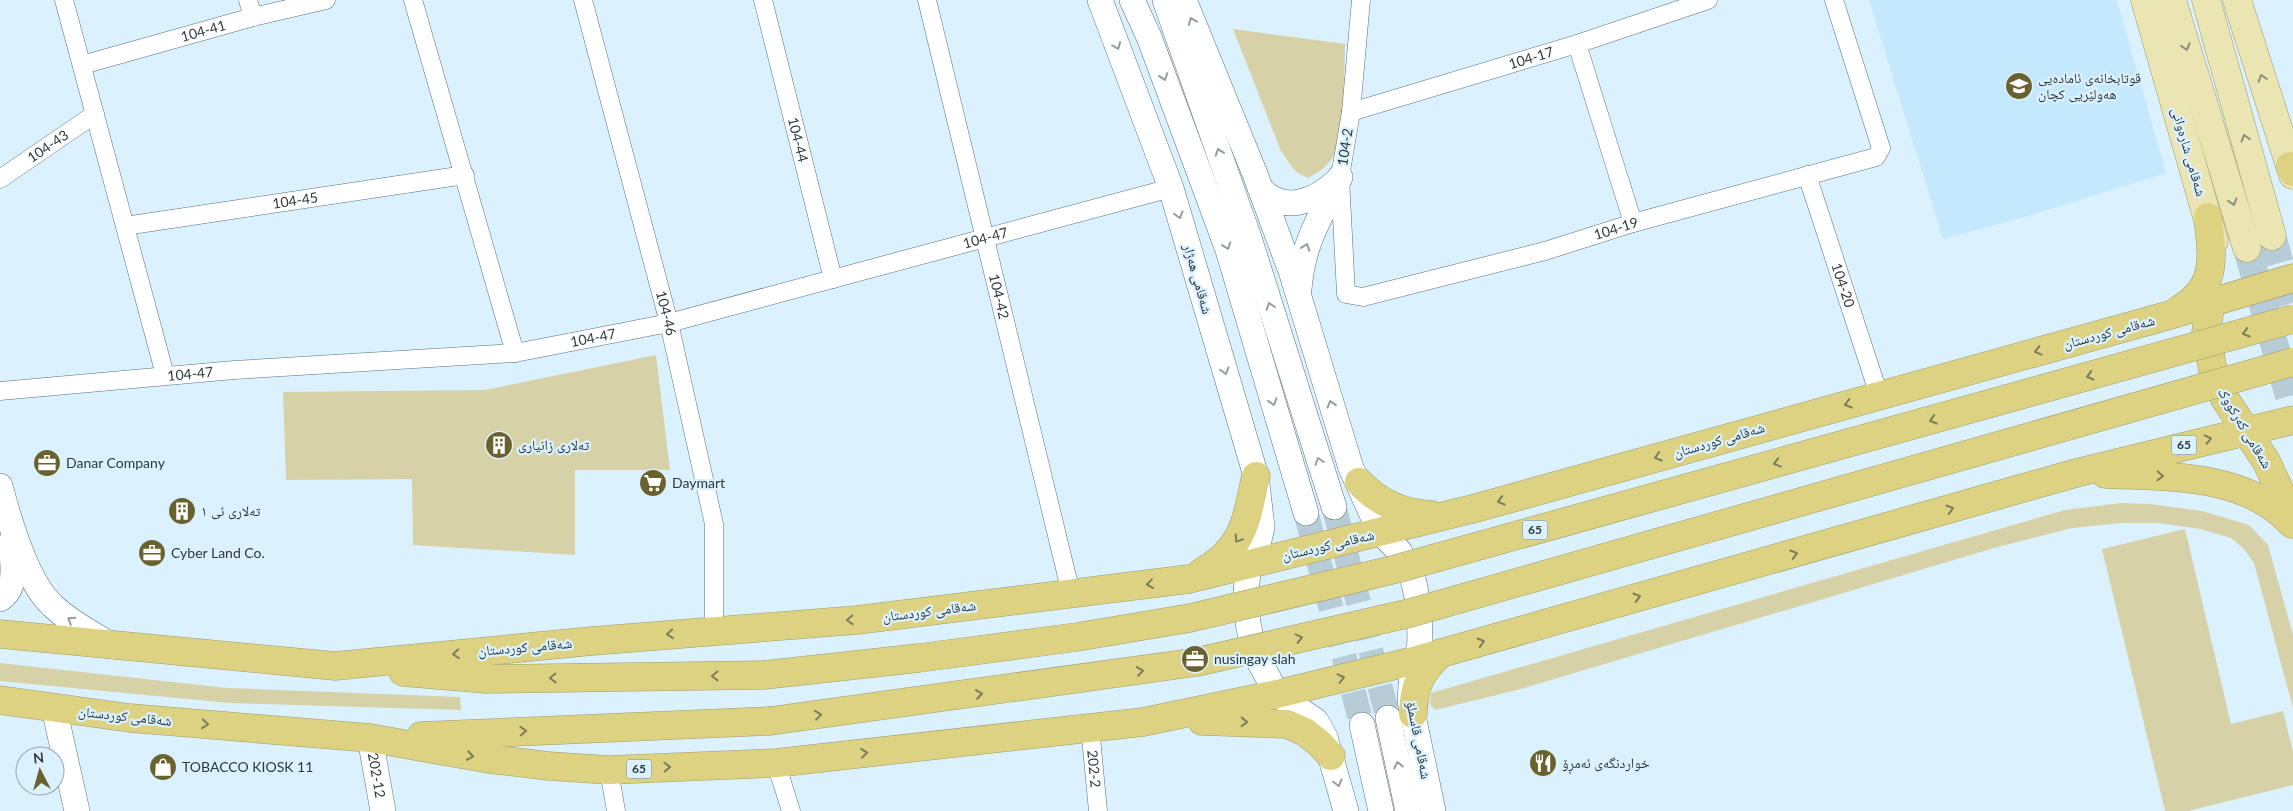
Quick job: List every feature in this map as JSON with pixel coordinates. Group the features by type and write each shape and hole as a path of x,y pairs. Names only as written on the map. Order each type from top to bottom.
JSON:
{"highway":[{"path":"2170,315 2191,303 2210,275 2212,255 2208,217"},
{"name":"شەقامی کوردستان","path":"335,666 714,630 857,620 1189,579 1451,514 2170,315 2293,278"},
{"name":"شەقامی کەرکووک","path":"2211,303 2206,332 2213,371 2225,399 2266,461 2293,519"},
{"name":"شەقامی کوردستان","path":"0,634 112,646 486,679 764,675 929,657 1077,637 1190,618 1396,569 2293,319"},
{"name":"شەقامی کوردستان","path":"370,738 770,722 1197,662 1410,612 2293,362"},
{"name":"شەقامی کوردستان","path":"0,700 130,718 370,738 489,759 609,770 776,763 1143,722 1277,694 1429,656 2076,473 2245,430 2293,420"},
{"path":"2076,473 2199,480 2253,495 2284,514 2293,524"},
{"path":"1189,579 1216,562 1238,540 1244,527 1256,476"},
{"path":"1359,482 1377,500 1396,509 1418,514 1451,514"},
{"path":"1400,716 1425,668 1429,656"},
{"path":"1143,722 1241,721 1287,724 1305,732 1331,756"}],"main road":[{"name":"شەقامی هەژار","path":"1100,0 1171,188 1256,476 1262,527 1257,549 1249,564"},
{"path":"1132,0 1149,37 1228,250 1306,514"},
{"path":"1165,0 1249,238 1334,507"},
{"path":"1184,0 1260,188 1298,295 1348,461 1380,532 1400,552 1414,583 1420,630 1429,656"},
{"name":"شەقامی شارەوانی","path":"2146,0 2220,263 2219,282 2211,303"},
{"name":"شەقامی شارەوانی","path":"2172,0 2247,248"},
{"path":"2206,0 2272,236"},
{"path":"2237,0 2292,171"},
{"path":"1260,188 1268,198 1276,202 1297,202 1323,193 1340,178"},
{"path":"1298,295 1302,259 1306,244 1340,178"},
{"path":"0,486 11,527 25,562 50,604 112,646"},
{"path":"0,599 5,596 13,582 11,527"},
{"path":"1249,564 1246,592 1248,623 1259,661 1277,694 1316,722 1325,737 1346,811"},
{"path":"54,708 76,811"},
{"name":"شەقامی قاسملۆ","path":"1400,716 1408,811"},
{"name":"شەقامی قاسملۆ","path":"1400,716 1433,811"},
{"path":"1362,725 1381,811"},
{"name":"202-12","path":"370,738 383,811"}],"street":[{"path":"64,0 165,375"},
{"path":"248,0 253,17"},
{"name":"104-41","path":"82,65 253,17 326,0"},
{"path":"413,0 515,353"},
{"name":"104-46","path":"583,0 669,323 714,524 714,630"},
{"name":"104-44","path":"763,0 833,279"},
{"name":"104-42","path":"927,0 1071,593"},
{"name":"104-2","path":"1346,294 1340,178 1351,112 1361,0"},
{"name":"104-17","path":"1351,112 1577,44 1708,0"},
{"name":"104-19","path":"1346,294 1363,298 1545,251 1633,223 1876,157 1881,148 1834,0"},
{"path":"1577,44 1633,223"},
{"name":"104-43","path":"0,179 95,114"},
{"name":"104-45","path":"125,226 465,175"},
{"name":"104-20","path":"1807,175 1879,395"},
{"name":"104-47","path":"0,391 165,375 515,353 669,323 1171,188"},
{"name":"202-2","path":"1090,727 1098,811"},
{"path":"776,763 791,811"},
{"path":"609,770 616,811"}],"shaded area":[{"name":"قوتابخانەی ئامادەیی هەولێریی کچان","path":"1869,0 2117,0 2166,173 2025,217 1943,239"},
{"path":"1233,29 1345,44 1342,118 1338,146 1329,162 1308,178 1298,173 1292,167 1281,151"},
{"path":"656,355 670,470 575,470 575,555 413,545 412,479 286,480 283,392 485,390"},
{"path":"2121,503 2151,504 2202,511 2249,525 2268,545 2293,635 2293,708 2254,563 2243,548 2231,538 2200,529 2159,523 2121,523 2072,528 1994,548 1521,689 1435,710 1430,704 1431,693 2065,510"},
{"path":"2185,529 2231,724 2283,711 2293,752 2293,785 2188,811 2165,811 2102,549"},
{"path":"0,663 227,688 460,697 461,710 229,703 0,681"}],"tunnel":[{"path":"2272,236 2293,310"},
{"path":"2247,248 2293,410"},
{"path":"1334,507 1388,718"},
{"path":"1306,513 1362,725"}],"place":[{"name":"قوتابخانەی ئامادەیی هەولێریی کچان","path":"2019,86"},
{"name":"تەلاری زانیاری","path":"499,445"},
{"name":"Danar Company","path":"47,463"},
{"name":"Daymart","path":"653,483"},
{"name":"تەلاری ئی ١","path":"182,511"},
{"name":"Cyber Land Co.","path":"152,553"},
{"name":"nusingay slah","path":"1195,659"},
{"name":"خواردنگەی ئەمڕۆ","path":"1543,763"},
{"name":"TOBACCO KIOSK 11","path":"163,767"}]}
